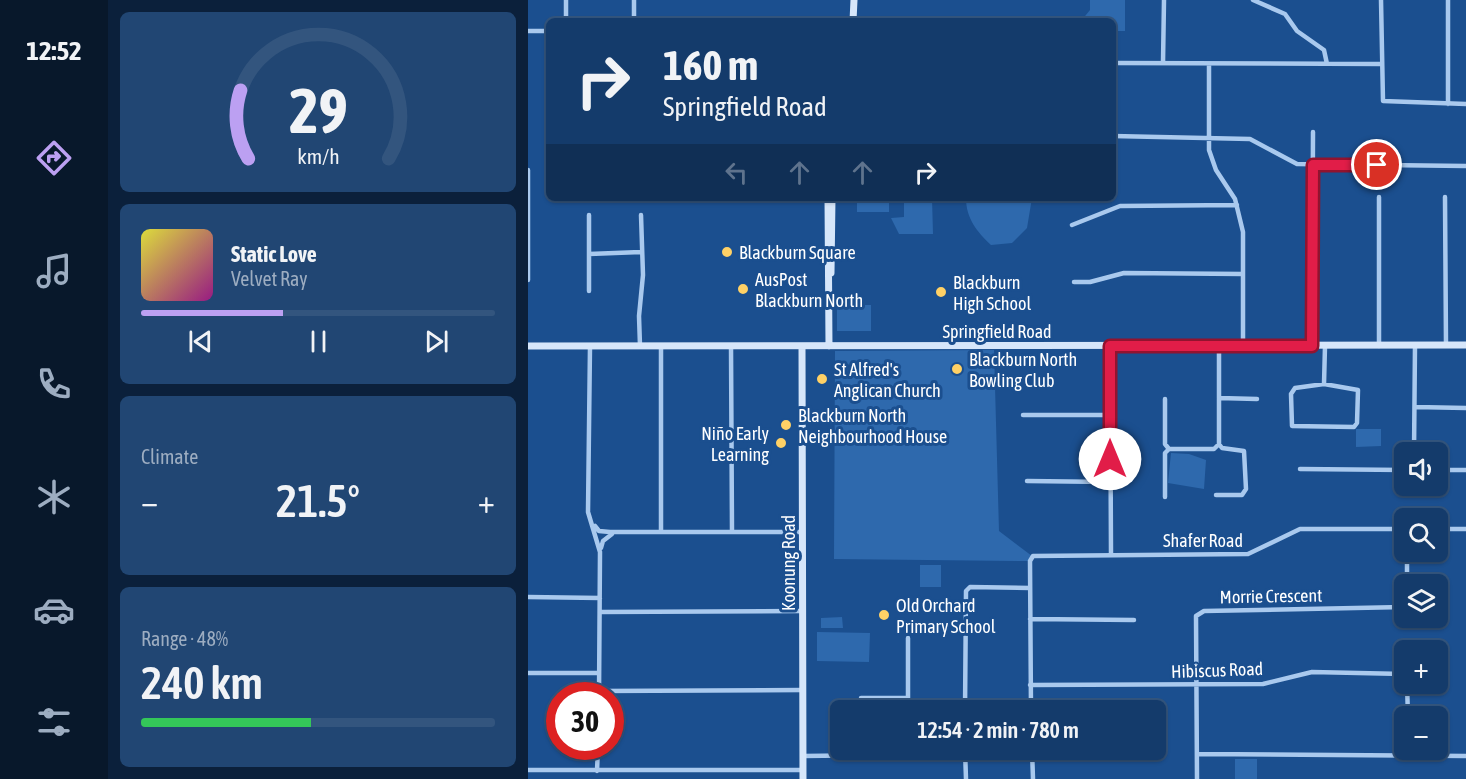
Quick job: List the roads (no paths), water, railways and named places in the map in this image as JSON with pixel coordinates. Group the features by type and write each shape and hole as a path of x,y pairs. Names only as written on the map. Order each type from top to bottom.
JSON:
{"main road":[{"path":"854,3 855,18"},
{"path":"828,201 829,346"},
{"path":"830,211 832,201"},
{"name":"Springfield Road","path":"528,346 1466,345"},
{"name":"Koonung Road","path":"802,346 803,779"}],"street":[{"path":"566,0 566,18"},
{"path":"634,0 634,18"},
{"path":"1163,63 1164,0"},
{"path":"1253,0 1285,14 1297,31 1324,50 1326,64"},
{"path":"1381,0 1383,101 1466,104"},
{"path":"1448,0 1448,104"},
{"path":"528,31 546,31"},
{"path":"1116,63 1382,64"},
{"path":"1209,64 1211,160 1237,205 1243,232 1244,346"},
{"path":"1312,346 1313,132"},
{"path":"1116,136 1250,139 1266,145 1284,159 1297,164 1466,166"},
{"path":"528,170 528,280"},
{"path":"1379,196 1379,346"},
{"path":"1445,197 1446,345"},
{"path":"1072,225 1120,206 1237,205"},
{"path":"589,215 589,291"},
{"path":"640,346 639,316 643,275 640,252 642,215"},
{"path":"589,254 640,252"},
{"path":"1074,282 1090,282 1124,273 1243,274"},
{"path":"1414,442 1415,345"},
{"path":"590,346 588,512 600,552 599,682"},
{"path":"660,346 661,531"},
{"path":"731,346 732,531"},
{"path":"1110,346 1111,554"},
{"path":"1216,495 1242,495 1246,489 1246,454 1240,449 1222,448 1219,444 1219,346"},
{"path":"1324,384 1325,346"},
{"path":"1324,384 1358,390 1357,423 1354,427 1292,426 1291,394 1295,388 1324,384"},
{"path":"1218,398 1257,399"},
{"path":"1166,399 1166,444 1169,449"},
{"path":"1414,407 1466,408"},
{"path":"1023,415 1110,415"},
{"path":"1165,497 1165,453 1169,449 1214,448 1219,444"},
{"path":"1300,469 1394,470"},
{"path":"1448,470 1466,470"},
{"path":"1027,481 1110,482"},
{"path":"593,525 599,531 614,532 803,532"},
{"path":"1448,529 1466,529"},
{"name":"Shafer Road","path":"1033,556 1248,554 1300,530 1394,530"},
{"path":"600,552 603,541 614,532"},
{"path":"1029,551 1033,556 1030,561 1031,700"},
{"path":"965,700 966,591 970,587 1030,588"},
{"path":"528,597 600,598"},
{"name":"Morrie Crescent","path":"1197,779 1196,616 1203,610 1394,607"},
{"path":"600,612 803,611"},
{"path":"1030,619 1134,620"},
{"path":"861,698 907,698 908,639"},
{"name":"Hibiscus Road","path":"1030,685 1263,684 1312,672 1394,674"},
{"path":"528,673 599,673"},
{"path":"624,694 803,690"},
{"path":"1197,754 1394,753"},
{"path":"803,756 830,755"},
{"path":"1448,755 1466,756"},
{"path":"597,760 597,771"},
{"path":"965,760 966,779"},
{"path":"1033,760 1033,779"},
{"path":"528,770 803,770"},
{"path":"724,770 725,779"},
{"path":"629,779 630,771"}],"place":[{"name":"Blackburn Square","path":"727,252"},
{"name":"AusPost Blackburn North","path":"743,289"},
{"name":"Blackburn High School","path":"941,292"},
{"name":"Blackburn North Bowling Club","path":"957,369"},
{"name":"St Alfred's Anglican Church","path":"822,379"},
{"name":"Blackburn North Neighbourhood House","path":"786,425"},
{"name":"Niño Early Learning","path":"781,443"},
{"name":"Old Orchard Primary School","path":"884,615"}]}
